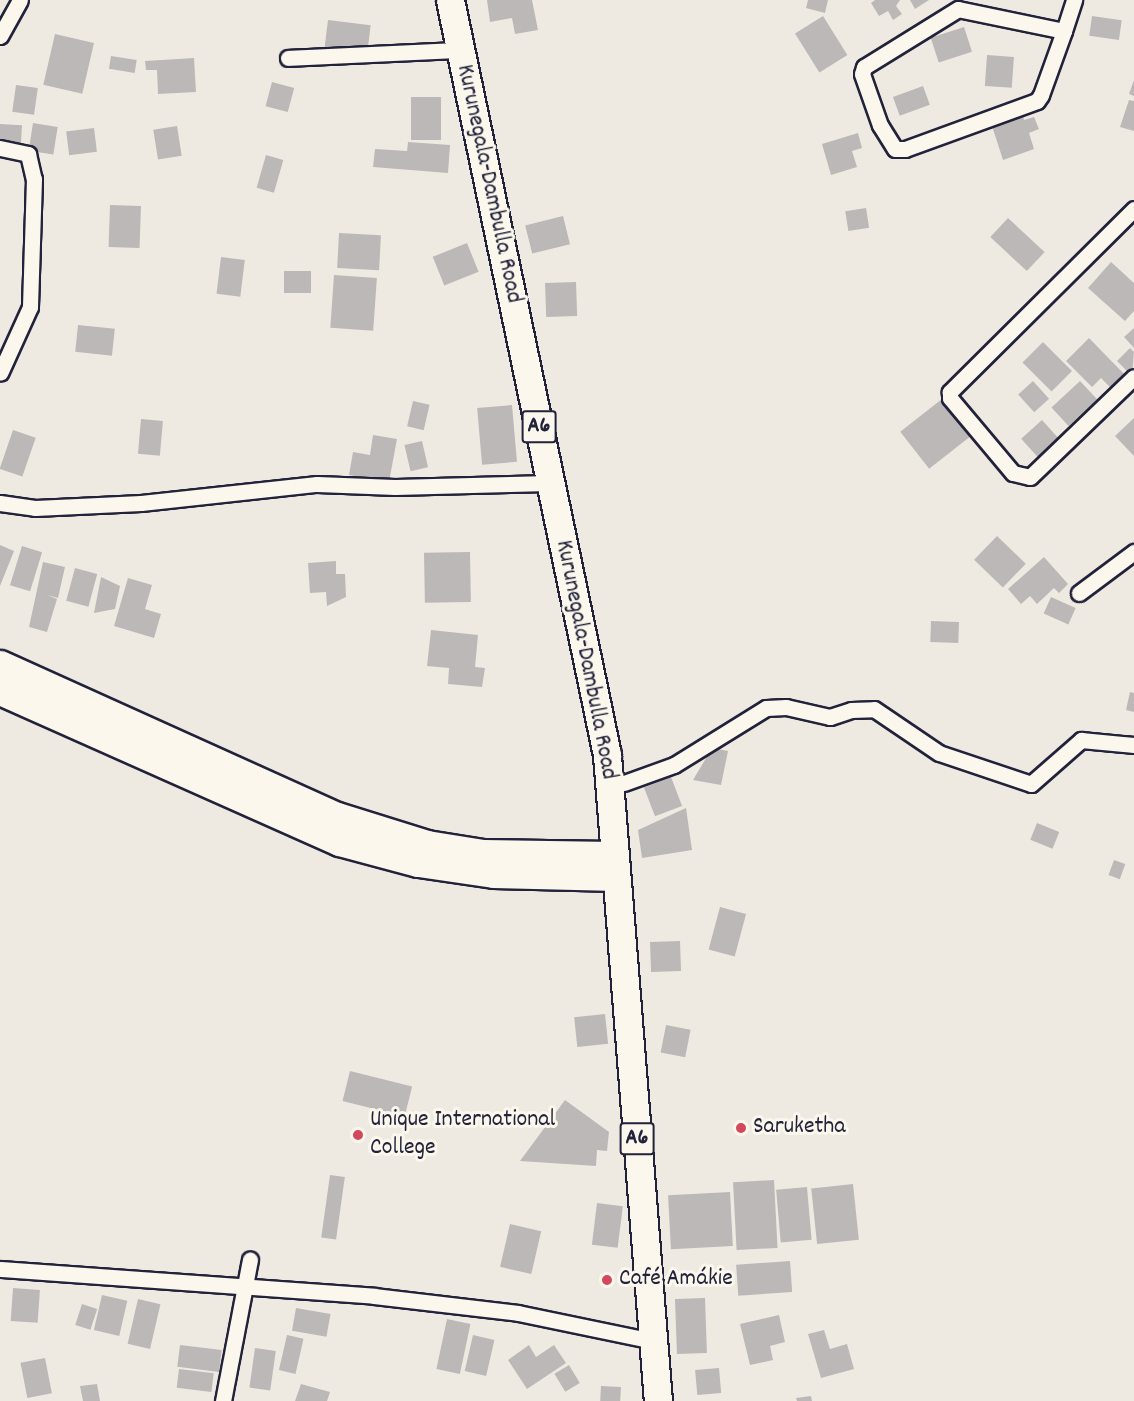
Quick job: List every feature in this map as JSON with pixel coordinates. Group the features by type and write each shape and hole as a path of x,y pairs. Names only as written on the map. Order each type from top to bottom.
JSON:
{"highway":[{"name":"Kurunegala-Dambulla Road","path":"450,0 607,755 658,1401"},
{"path":"0,664 241,775 337,816 416,841 483,853 615,866"},
{"path":"0,691 339,842 418,863 493,874 615,866"}],"street":[{"path":"0,36 20,0"},
{"path":"1064,31 958,9 864,67 862,74 880,125 895,148 906,149 1037,101 1064,31 1074,0"},
{"path":"288,58 460,50"},
{"path":"0,148 28,154 34,178 30,307 0,373"},
{"path":"1134,209 950,392 950,398 1013,473 1030,477 1134,377"},
{"path":"0,503 35,508 141,504 317,484 395,487 551,483"},
{"path":"1079,592 1134,552"},
{"path":"624,783 674,765 766,708 786,707 830,717 851,710 874,709 939,753 1031,784 1082,740 1134,745"},
{"path":"223,1401 250,1260"},
{"path":"0,1269 246,1284 518,1313 653,1341"}],"building":[{"path":"487,0 532,0 538,30 515,34 512,18 490,22"},
{"path":"808,0 828,0 825,13 806,8"},
{"path":"875,0 900,0 896,6 902,14 893,20 888,11 879,16 871,3"},
{"path":"910,0 929,0 915,9"},
{"path":"823,16 847,55 819,72 795,33"},
{"path":"1092,16 1122,20 1119,40 1089,36"},
{"path":"328,20 371,25 367,52 325,47"},
{"path":"964,27 972,52 939,63 931,38"},
{"path":"55,34 94,43 82,94 43,85"},
{"path":"987,55 1014,57 1012,88 985,86"},
{"path":"111,56 137,60 135,73 109,69"},
{"path":"194,58 196,92 158,94 157,70 146,70 145,61"},
{"path":"1134,80 1134,96 1129,94"},
{"path":"272,82 294,88 288,112 266,106"},
{"path":"16,85 38,88 34,115 12,112"},
{"path":"923,86 930,105 900,116 893,97"},
{"path":"411,97 441,97 441,140 411,140"},
{"path":"1129,100 1134,101 1134,131 1120,127"},
{"path":"1023,115 1024,120 1034,117 1039,129 1029,133 1034,149 1003,160 992,126"},
{"path":"33,123 58,127 53,155 29,151"},
{"path":"0,124 22,125 21,146 0,145"},
{"path":"177,126 182,156 158,159 153,130"},
{"path":"94,128 97,152 69,155 66,131"},
{"path":"858,133 862,148 852,151 857,167 831,175 822,144"},
{"path":"408,142 450,145 448,173 373,167 375,149 407,151"},
{"path":"266,155 283,160 274,193 257,188"},
{"path":"110,205 141,206 140,248 109,247"},
{"path":"866,208 869,228 848,231 845,211"},
{"path":"563,216 570,244 532,254 525,225"},
{"path":"1008,218 1045,252 1027,271 990,237"},
{"path":"339,233 381,235 379,270 337,268"},
{"path":"467,243 479,272 444,286 433,257"},
{"path":"221,257 245,260 240,297 216,294"},
{"path":"1111,262 1134,283 1134,311 1125,321 1088,288"},
{"path":"284,271 311,271 311,293 284,293"},
{"path":"334,275 377,278 373,331 330,328"},
{"path":"576,282 577,316 546,317 545,283"},
{"path":"78,325 115,329 112,356 75,352"},
{"path":"1134,328 1134,348 1124,337"},
{"path":"1089,338 1126,376 1112,389 1101,378 1092,387 1066,361"},
{"path":"1043,342 1072,371 1051,391 1022,363"},
{"path":"1130,348 1134,352 1132,376 1117,361"},
{"path":"1033,381 1049,399 1034,412 1018,394"},
{"path":"1080,381 1097,399 1069,426 1051,408"},
{"path":"942,399 971,436 929,469 900,432"},
{"path":"413,401 430,405 424,430 407,426"},
{"path":"512,405 517,462 482,465 477,408"},
{"path":"1134,418 1134,456 1115,436"},
{"path":"141,419 163,421 160,456 138,454"},
{"path":"1042,420 1061,441 1040,460 1021,439"},
{"path":"13,430 36,438 22,477 0,469"},
{"path":"373,435 397,439 389,482 349,475 353,452 370,455"},
{"path":"422,441 428,467 411,471 404,445"},
{"path":"997,536 1026,564 1003,588 974,560"},
{"path":"0,545 14,551 0,586"},
{"path":"22,546 42,552 30,591 10,585"},
{"path":"470,552 471,602 425,603 424,553"},
{"path":"1044,557 1068,584 1059,593 1054,588 1037,604 1030,596 1021,604 1008,589"},
{"path":"336,561 336,574 345,574 346,597 327,606 326,592 310,593 308,563"},
{"path":"43,562 65,567 58,598 47,595 57,599 47,632 29,627"},
{"path":"75,568 97,574 88,607 66,601"},
{"path":"101,577 120,586 115,609 94,613"},
{"path":"128,578 152,585 145,609 161,614 154,638 114,626"},
{"path":"1051,597 1076,608 1068,624 1044,613"},
{"path":"931,621 959,622 958,643 930,642"},
{"path":"431,630 478,635 475,667 485,668 482,687 448,684 449,668 427,666"},
{"path":"1130,692 1134,693 1134,712 1126,710"},
{"path":"712,748 728,751 721,785 693,780"},
{"path":"671,777 682,806 655,816 644,787"},
{"path":"686,808 692,850 642,858 638,830"},
{"path":"1037,823 1059,832 1053,849 1030,840"},
{"path":"1114,860 1125,864 1120,879 1109,875"},
{"path":"720,907 746,914 735,956 709,950"},
{"path":"680,941 681,971 651,972 650,942"},
{"path":"605,1014 608,1044 577,1047 574,1017"},
{"path":"666,1025 691,1030 685,1057 661,1052"},
{"path":"350,1071 412,1086 405,1117 343,1101"},
{"path":"565,1100 609,1132 607,1151 597,1150 596,1166 520,1161"},
{"path":"330,1175 345,1177 336,1239 321,1237"},
{"path":"774,1180 778,1248 737,1250 733,1182"},
{"path":"853,1184 859,1240 817,1244 811,1188"},
{"path":"807,1187 812,1240 781,1243 776,1190"},
{"path":"730,1192 733,1246 671,1249 668,1195"},
{"path":"597,1203 623,1206 618,1248 592,1245"},
{"path":"510,1224 541,1231 531,1274 500,1267"},
{"path":"790,1261 792,1292 738,1296 736,1265"},
{"path":"13,1288 40,1290 38,1323 11,1321"},
{"path":"102,1295 127,1301 119,1336 94,1330"},
{"path":"705,1298 707,1353 677,1354 675,1299"},
{"path":"138,1299 160,1304 150,1349 128,1344"},
{"path":"82,1304 97,1309 90,1330 75,1325"},
{"path":"296,1308 330,1314 326,1337 292,1331"},
{"path":"779,1315 785,1342 770,1346 773,1360 750,1365 740,1324"},
{"path":"447,1319 470,1324 460,1374 436,1369"},
{"path":"824,1330 830,1349 847,1344 854,1369 821,1378 808,1334"},
{"path":"287,1335 304,1339 295,1374 279,1370"},
{"path":"473,1335 494,1340 486,1376 465,1371"},
{"path":"180,1345 222,1350 219,1372 177,1367"},
{"path":"529,1345 536,1357 554,1345 566,1363 527,1389 508,1360"},
{"path":"255,1348 276,1351 270,1391 249,1388"},
{"path":"45,1358 52,1393 27,1398 20,1363"},
{"path":"569,1365 580,1383 565,1392 554,1374"},
{"path":"719,1368 721,1393 697,1395 695,1370"},
{"path":"179,1369 214,1373 211,1392 177,1388"},
{"path":"97,1384 100,1401 83,1401 80,1386"},
{"path":"301,1384 330,1392 327,1401 295,1401"},
{"path":"601,1386 621,1387 620,1401 600,1401"},
{"path":"811,1396 812,1401 797,1401 796,1398"}],"place":[{"name":"Saruketha","path":"741,1128"},
{"name":"Unique International College","path":"358,1135"},
{"name":"Café Amákie","path":"607,1280"}]}
